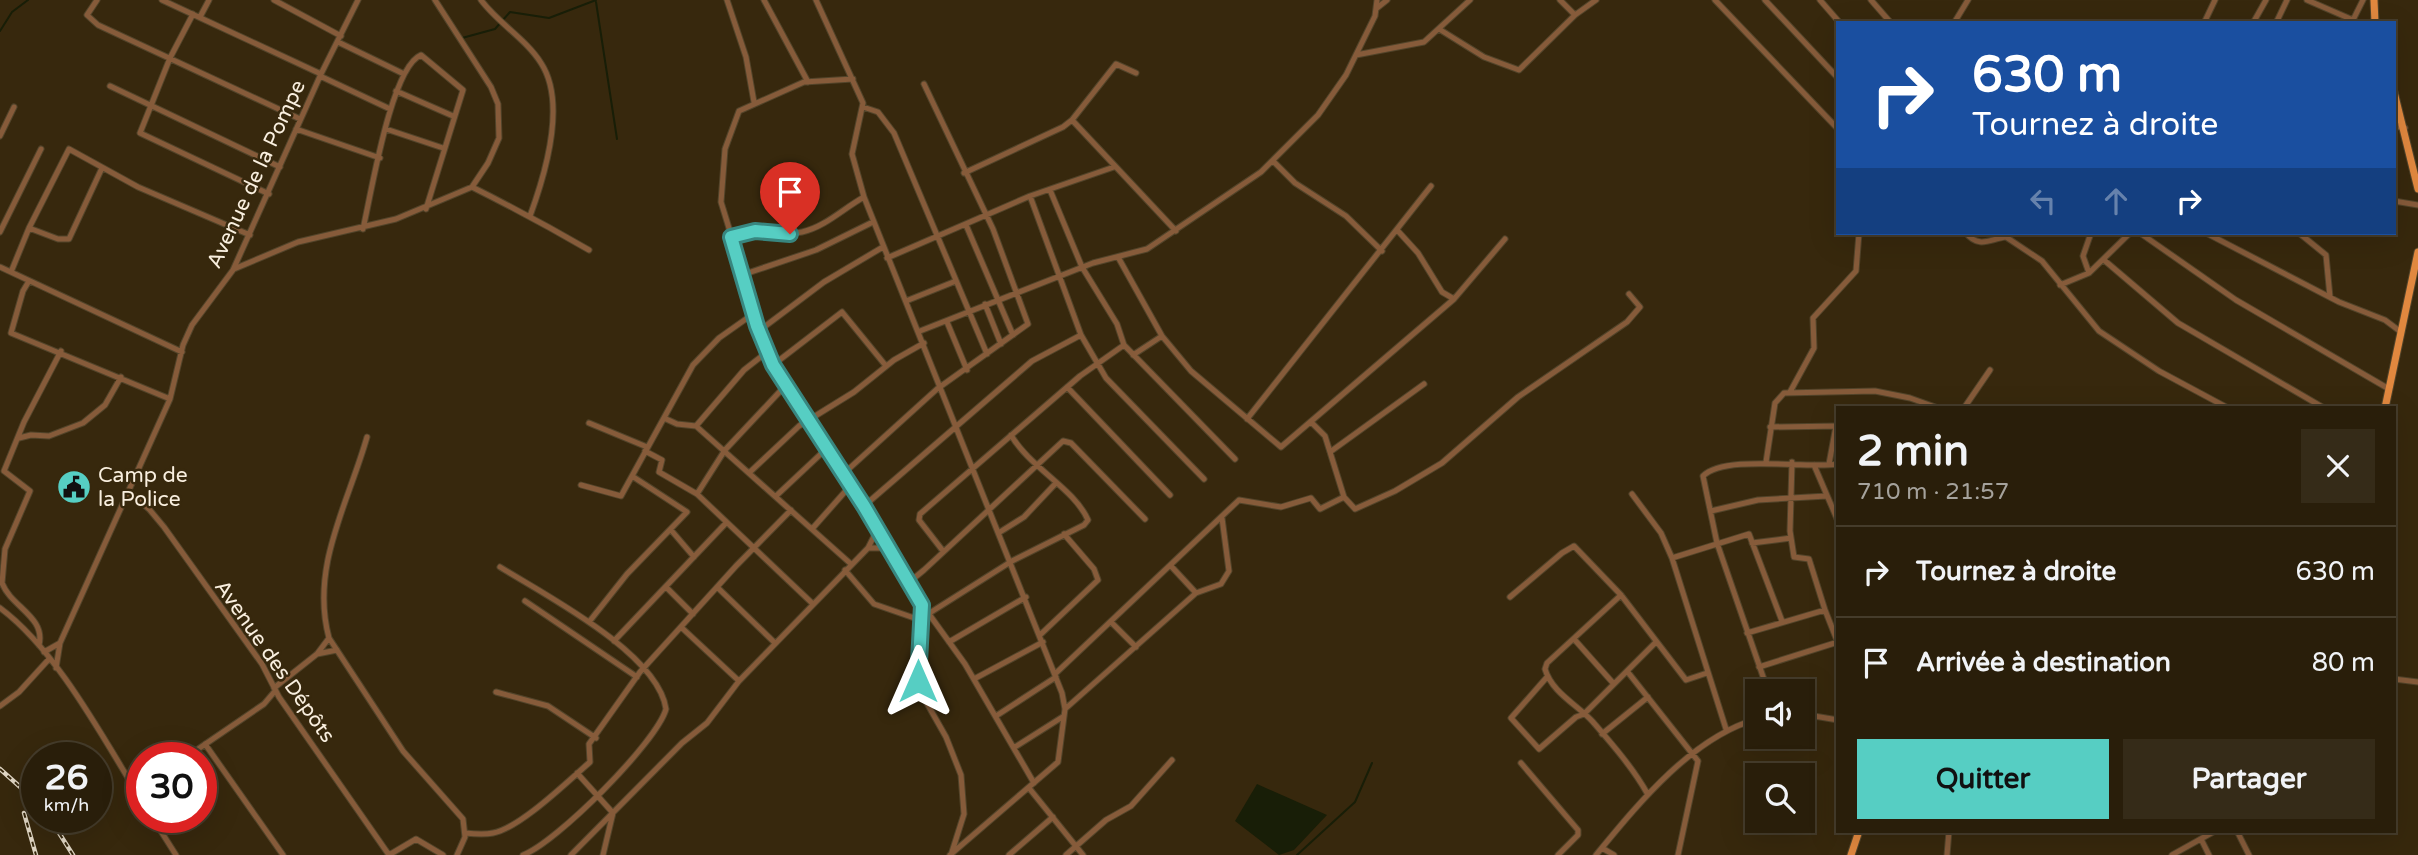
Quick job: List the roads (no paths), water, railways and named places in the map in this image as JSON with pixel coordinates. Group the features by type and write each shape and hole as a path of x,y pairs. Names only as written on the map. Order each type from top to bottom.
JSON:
{"main road":[{"path":"2374,0 2375,21"},
{"path":"2396,99 2418,189"},
{"path":"2385,406 2418,252"},
{"path":"1851,855 1857,833"}],"street":[{"path":"97,0 87,15 92,21 300,119"},
{"path":"162,0 390,109"},
{"path":"200,17 209,0"},
{"path":"274,0 404,74"},
{"path":"233,270 289,245 363,229 426,209 472,187 488,163 499,138 498,104 491,87 435,0"},
{"path":"481,0 541,62 549,84 552,111 549,153 530,216"},
{"path":"727,0 746,57 754,102"},
{"path":"764,0 808,82"},
{"path":"816,0 853,79 863,107 852,153 864,197 1012,561 1052,665 1065,709 1058,762 951,855"},
{"path":"920,331 1082,267 1147,249 1273,161 1318,115 1346,75 1377,8 1377,0"},
{"path":"1377,8 1387,0"},
{"path":"1356,55 1424,42 1470,0"},
{"path":"1560,0 1576,15"},
{"path":"1439,29 1484,57 1519,70 1576,15 1596,0"},
{"path":"1715,0 1836,127"},
{"path":"1765,0 1836,76"},
{"path":"1820,0 1837,21"},
{"path":"1871,0 1889,21"},
{"path":"1955,21 1968,0"},
{"path":"2205,21 2215,0"},
{"path":"2254,21 2266,0"},
{"path":"2277,21 2287,0"},
{"path":"2307,0 2350,21"},
{"path":"2352,21 2363,0"},
{"name":"Avenue de la Pompe","path":"56,668 60,643 170,399 192,325 233,270 355,1"},
{"path":"193,14 170,58 139,131 142,135 268,194"},
{"path":"363,229 396,91 404,74 421,55 454,80 463,93 453,116 426,209"},
{"path":"964,173 1063,127 1072,120 1115,64 1136,73"},
{"path":"853,79 808,82 754,102 737,114 724,159 721,202 753,314 767,352 785,386 864,506 911,589 974,679 1014,747 1032,786 1083,855"},
{"path":"842,475 940,387 1029,323 986,215 924,84"},
{"path":"110,86 280,167"},
{"path":"396,91 453,116"},
{"path":"0,136 14,107"},
{"path":"863,107 872,107 890,125 987,354"},
{"path":"1072,120 1176,231"},
{"path":"2396,126 2405,128"},
{"path":"296,129 380,158"},
{"path":"386,129 443,148"},
{"path":"0,232 41,149"},
{"path":"11,272 29,228 68,150 160,197 250,235"},
{"path":"1273,161 1295,183 1346,216 1382,251"},
{"path":"887,258 1030,196 1114,167"},
{"path":"29,228 58,239 69,239 102,168"},
{"path":"1247,419 1431,186"},
{"path":"472,187 589,250"},
{"path":"1050,190 1082,267 1116,324 1124,345 1235,459"},
{"path":"1030,196 1081,335 1109,382 1204,479"},
{"path":"731,237 755,231 778,234 806,231 864,197"},
{"path":"2396,201 2418,205"},
{"path":"742,275 816,250 873,222"},
{"path":"966,225 1013,335"},
{"path":"1398,231 1418,253 1442,292 1454,299"},
{"path":"1790,392 1814,348 1813,318 1858,267 1859,235"},
{"path":"1968,235 1972,240 1989,244 2003,237 2009,238 2042,261 2099,331 2159,371 2224,406"},
{"path":"2089,273 2083,256 2090,235"},
{"path":"2060,285 2089,273 2128,235"},
{"path":"2143,235 2236,300 2389,389"},
{"path":"2210,235 2330,298 2385,320 2401,331"},
{"path":"2221,240 2225,235"},
{"path":"2301,235 2326,255 2330,298"},
{"path":"1118,257 1163,336 1191,371 1279,447 1312,423 1454,299 1506,239"},
{"path":"759,331 824,282 883,247"},
{"path":"2104,260 2178,323 2321,406"},
{"path":"0,267 182,352"},
{"path":"29,281 23,290 11,332 170,399"},
{"path":"906,301 956,281"},
{"path":"1312,423 1325,436 1344,497 1355,509 1395,491 1442,463 1471,441 1518,397 1627,323 1640,307 1629,294"},
{"path":"985,304 1001,344"},
{"path":"773,365 842,312 886,366"},
{"path":"581,485 620,497 701,355 753,314"},
{"path":"947,321 967,370"},
{"path":"864,506 1032,361 1081,335"},
{"path":"1133,355 1163,336"},
{"path":"750,472 806,420 854,392 886,366 924,343"},
{"path":"943,551 919,516 973,466 1067,387 1124,345"},
{"path":"39,645 41,636 37,624 2,583 5,550 30,493 4,471 49,369 61,351"},
{"path":"696,426 744,370 767,352"},
{"path":"1965,406 1990,370"},
{"path":"19,438 31,435 49,436 83,423 104,405 121,377"},
{"path":"1330,452 1424,384"},
{"path":"696,494 725,450 785,386"},
{"path":"1067,387 1170,495"},
{"path":"1766,462 1770,427 1779,397 1790,392 1875,391 1932,406"},
{"path":"664,418 677,424 696,426 851,564"},
{"path":"589,423 646,449 662,461 659,471 696,494 813,604"},
{"path":"1770,427 1836,426"},
{"path":"1764,679 1717,542 1705,474 1766,462 1832,465 1836,434"},
{"path":"929,614 1012,561 1084,525 1088,520 1056,483 1035,466 1011,435"},
{"path":"367,437 326,559 323,602 329,638 403,751 463,819 465,833 457,855"},
{"path":"911,589 913,579 1063,440 1069,442 1145,519"},
{"path":"776,496 825,450"},
{"path":"1792,463 1791,538 1796,558 1809,559 1836,640"},
{"path":"1814,465 1836,516"},
{"path":"589,622 627,574 687,514 686,510 632,476"},
{"path":"1000,532 1024,517 1056,483"},
{"path":"812,529 850,486"},
{"name":"Avenue des Dépôts","path":"128,491 149,509 164,527 262,664 279,697 389,855"},
{"path":"1632,494 1661,533 1672,558 1726,729"},
{"path":"1711,511 1791,496 1827,496"},
{"path":"996,716 1055,675 1244,499 1272,508 1311,498 1320,509 1344,497"},
{"path":"465,833 483,834 503,830 592,760 588,747 644,668 791,510"},
{"path":"1065,709 1196,593 1218,586 1228,574 1222,518"},
{"path":"614,641 726,523"},
{"path":"571,855 682,743 707,723 739,681 868,548 878,529"},
{"path":"671,530 694,557"},
{"path":"1040,635 1098,580 1094,569 1064,534"},
{"path":"1672,558 1746,534 1752,543 1782,621"},
{"path":"1752,543 1791,538"},
{"path":"1510,597 1572,546 1600,569 1655,643 1688,681 1707,673"},
{"path":"868,548 887,548"},
{"path":"1171,566 1196,593"},
{"path":"500,567 589,622 614,641 644,668 663,698 666,709 663,718 636,754 596,796 542,844 523,855"},
{"path":"845,570 874,604 920,620"},
{"path":"905,579 913,579"},
{"path":"666,587 693,614"},
{"path":"717,587 775,643"},
{"path":"1621,595 1547,663 1545,669 1547,677 1602,734 1647,793"},
{"path":"949,642 1026,597"},
{"path":"525,601 637,677"},
{"path":"922,605 918,667 920,691 946,737 961,775 964,814 951,855"},
{"path":"0,608 39,645 126,772"},
{"path":"1747,633 1825,610"},
{"path":"1111,622 1136,647"},
{"path":"681,627 739,681"},
{"path":"272,698 275,689 317,654 329,638"},
{"path":"1574,639 1613,683"},
{"path":"974,679 1043,642"},
{"path":"44,652 60,643"},
{"path":"1547,677 1511,718 1539,749 1576,717 1584,714 1655,643"},
{"path":"1759,667 1836,643"},
{"path":"317,654 337,650"},
{"path":"1,705 19,692 49,659"},
{"path":"1052,665 1063,666"},
{"path":"1627,671 1695,755 1699,766 1678,855"},
{"path":"2396,680 2418,682"},
{"path":"496,692 548,706 596,738"},
{"path":"208,742 272,698 279,697"},
{"path":"1602,734 1648,697"},
{"path":"1014,747 1065,716"},
{"path":"1815,716 1836,720"},
{"path":"1596,855 1647,793 1726,729 1745,723"},
{"path":"1066,855 1106,820 1131,806 1172,760"},
{"path":"217,761 283,855"},
{"path":"1521,763 1578,830 1578,835 1558,855"},
{"path":"577,773 613,813"},
{"path":"603,855 613,813"},
{"path":"1009,855 1053,817"},
{"path":"162,833 176,855"},
{"path":"1947,855 1949,833"},
{"path":"2172,855 2212,833"},
{"path":"2238,833 2249,855"},
{"path":"389,855 416,839 443,855"},
{"path":"2201,839 2209,855"},
{"path":"1602,848 1614,855"}],"waterway":[{"path":"0,31 12,12 28,0"},
{"path":"462,38 495,29 510,12 549,18 596,0"},
{"path":"596,2 617,139"},
{"path":"1297,855 1355,802 1372,763"}],"railway":[{"path":"0,769 21,788"},
{"path":"30,833 36,855"},
{"path":"59,833 73,855"}],"place":[{"name":"Camp de la Police","path":"74,487"}]}
